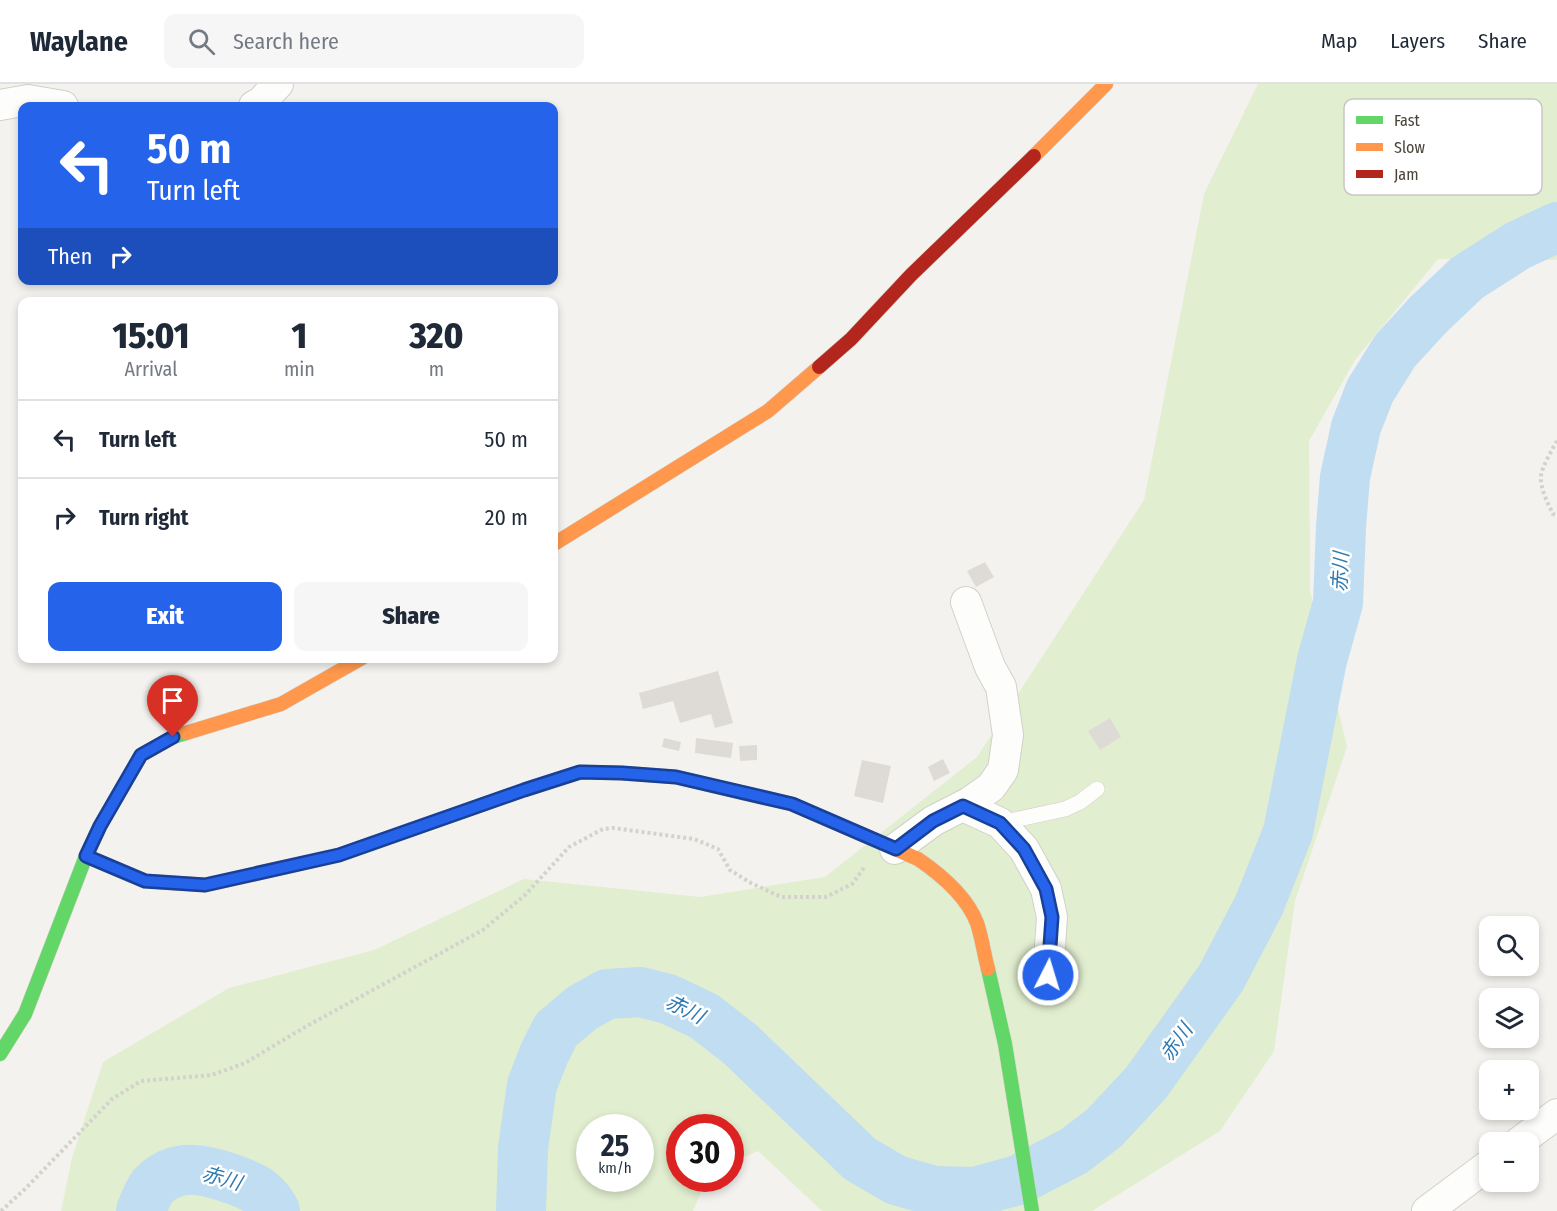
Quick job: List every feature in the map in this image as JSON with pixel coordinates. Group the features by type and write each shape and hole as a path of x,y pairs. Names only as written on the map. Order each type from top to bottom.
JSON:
{"street":[{"path":"261,102 278,84"},
{"path":"558,542 768,411 851,339 911,275 1106,84"},
{"path":"0,105 28,100 40,102"},
{"path":"887,846 963,806 990,787 1003,770 1008,735 1001,687 990,667 966,602"},
{"path":"0,1054 25,1014 86,856 100,826 141,755 173,737 281,704 354,663"},
{"path":"86,856 145,881 205,885 339,855 580,772 676,777 792,804 918,859 953,887 970,908 977,923 1005,1044 1032,1211"},
{"path":"963,806 1000,823 1024,849 1046,889 1052,917 1048,975"},
{"path":"1533,1132 1557,1114"},
{"path":"1427,1211 1479,1172"}],"lane":[{"path":"1000,823 1065,809 1080,802 1097,789"}],"path":[{"path":"1557,441 1541,476 1546,499 1553,514 1557,514"},
{"path":"1,1211 112,1099 141,1081 212,1075 245,1063 305,1027 483,930 525,895 569,847 603,829 613,828 694,839 718,849 730,870 781,897 826,897 852,884 887,846"}],"green space":[{"path":"1258,84 1557,84 1557,260 1438,259 1355,360 1309,441 1310,590 1347,747 1295,901 1274,1051 1220,1131 1092,1211 822,1211 758,1151 744,1157 744,1114 666,1114 666,1192 701,1192 693,1211 61,1211 72,1158 103,1062 229,988 374,950 524,879 700,897 825,877 977,757 1144,500 1204,194"}],"building":[{"path":"985,562 994,577 976,587 967,571"},
{"path":"718,671 733,723 715,728 711,714 680,723 673,701 643,709 639,693"},
{"path":"1110,718 1121,737 1100,750 1088,731"},
{"path":"664,738 681,742 679,751 662,747"},
{"path":"696,738 733,743 731,758 695,753"},
{"path":"757,745 757,760 740,761 739,746"},
{"path":"943,759 950,773 934,781 928,767"},
{"path":"862,760 891,766 883,803 854,796"}],"waterway":[{"name":"赤川","path":"521,1211 523,1148 532,1085 544,1054 556,1030 582,1008 607,994 640,992 668,999 704,1016 740,1044 860,1159 896,1180 934,1191 974,1192 1018,1180 1074,1151 1104,1128 1146,1083 1221,978 1259,905 1288,832 1322,660 1338,603 1345,477 1356,427 1370,391 1395,351 1467,278 1517,246 1557,227"},
{"name":"赤川","path":"141,1211 151,1188 162,1178 171,1173 191,1170 212,1172 252,1187 267,1198 275,1211"}],"traffic: fast":[{"path":"0,1054 25,1014 86,856 100,826 141,755 173,737 186,733"},
{"path":"410,830 581,772 676,777 743,793"},
{"path":"988,969 1005,1044 1032,1211"}],"traffic: slow":[{"path":"1034,156 1106,84"},
{"path":"558,542 768,411 819,367"},
{"path":"186,733 281,704 353,663"},
{"path":"743,793 792,804 918,859 944,879 967,904 979,929 988,969"},
{"path":"86,856 145,881 205,885 339,855 410,830"}],"traffic: jam":[{"path":"819,367 851,339 911,275 1034,156"}],"route":[{"path":"173,737 141,755 100,826 86,856 145,881 205,885 339,855 580,772 676,777 792,804 896,849 933,821 963,806 1000,823 1024,849 1046,889 1052,917 1048,975"}]}
